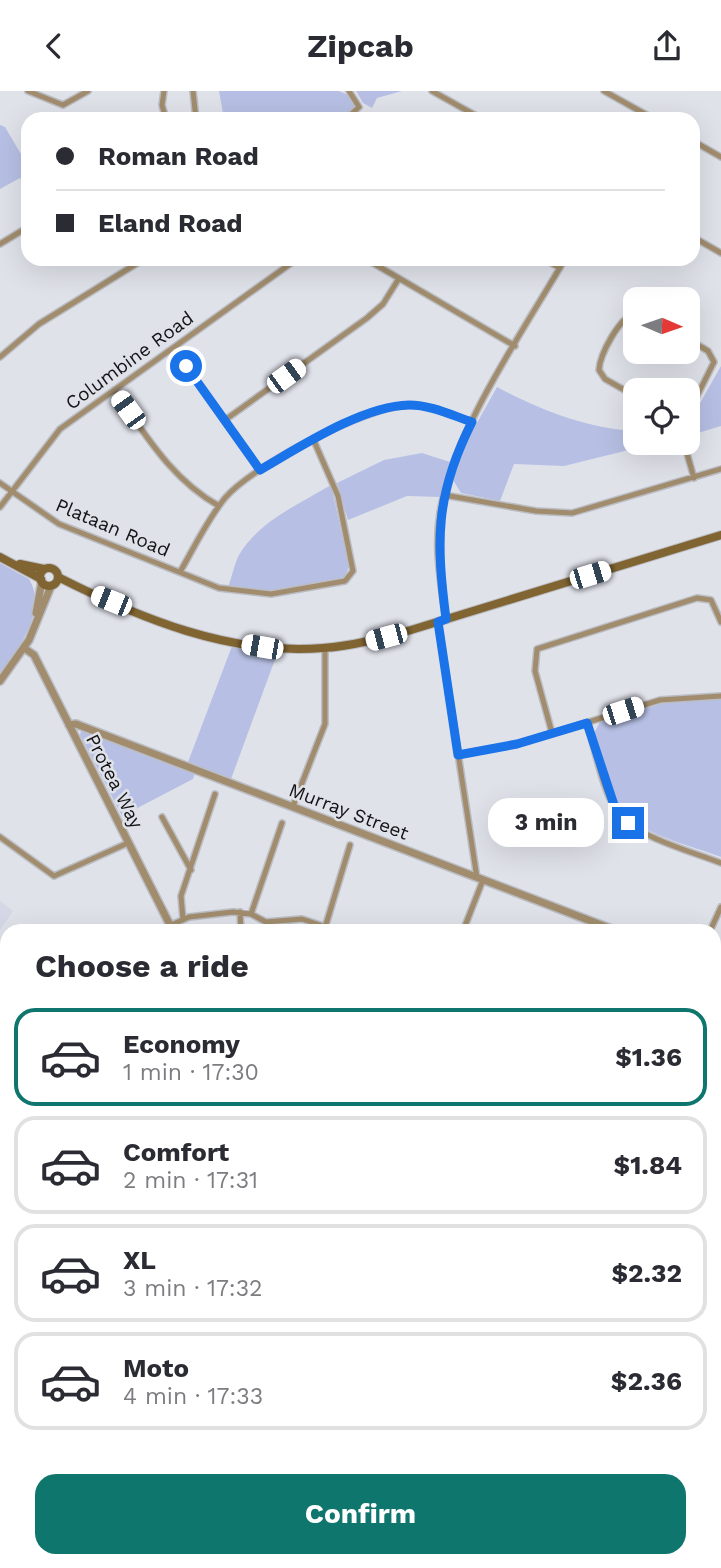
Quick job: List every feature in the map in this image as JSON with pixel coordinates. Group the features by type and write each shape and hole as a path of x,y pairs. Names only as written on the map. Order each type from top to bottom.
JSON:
{"main road":[{"path":"13,562 41,580 87,592 159,621 229,642 282,649 325,648 361,643 442,621 721,535"},
{"path":"0,557 44,569 54,569 55,582"},
{"path":"41,580 44,569"}],"street":[{"path":"28,91 63,106 88,91"},
{"path":"164,91 164,112"},
{"path":"193,91 196,112"},
{"path":"432,91 470,112"},
{"path":"604,91 642,112"},
{"path":"349,92 358,109 354,112"},
{"path":"700,145 721,157"},
{"path":"0,244 21,231"},
{"path":"700,241 721,253"},
{"path":"0,357 39,324 133,266"},
{"name":"Columbine Road","path":"0,507 60,429 287,266"},
{"path":"377,266 515,346"},
{"path":"465,924 480,879 458,755 442,621 438,538 444,495 460,446 560,268 556,266"},
{"path":"225,420 367,318 383,304 398,280"},
{"path":"623,322 599,365 605,379 623,389"},
{"path":"700,346 708,351 714,362 700,390"},
{"path":"173,348 260,470"},
{"path":"114,390 169,469 190,489 219,506"},
{"path":"180,572 219,506 237,486 260,470 314,441 366,415 397,406 430,408 472,422"},
{"name":"Plataan Road","path":"0,483 59,524 219,588 253,594 280,593 348,579 353,567 344,516 334,484 314,441"},
{"path":"687,455 694,478"},
{"path":"444,495 536,511 572,513 721,469"},
{"path":"33,631 41,580"},
{"path":"0,681 24,648 55,582"},
{"path":"552,733 535,671 537,649 697,599 711,600 721,622"},
{"name":"Protea Way","path":"24,648 34,655 169,924"},
{"path":"293,806 325,724 325,648"},
{"path":"458,755 517,744 660,700 721,696"},
{"path":"587,723 614,805 622,817 643,831 721,863"},
{"name":"Murray Street","path":"69,725 76,724 599,924"},
{"path":"183,919 181,896 215,794"},
{"path":"162,817 191,870"},
{"path":"251,914 282,823"},
{"path":"0,837 54,876 128,843"},
{"path":"326,924 350,845"},
{"path":"713,924 721,907"},
{"path":"240,912 241,924"},
{"path":"176,924 183,919 240,912 266,922 302,919 314,924"}],"shaded area":[{"path":"219,91 339,91 353,97 355,108 350,112 223,112"},
{"path":"356,91 402,91 377,98 372,108 363,103"},
{"path":"0,125 5,127 21,154 21,180 0,189"},
{"path":"721,366 721,426 700,432 700,403"},
{"path":"497,387 564,417 623,430 623,451 564,466 514,464 500,501 461,493 453,480 463,448"},
{"path":"422,453 450,462 440,497 407,496 348,520 337,483 384,460"},
{"path":"331,485 349,566 345,577 272,591 228,587 239,555 257,533 280,515"},
{"path":"0,563 29,579 35,603 28,629 0,674"},
{"path":"232,646 277,654 231,779 188,762"},
{"path":"699,699 721,700 721,857 650,831 626,815 610,789 594,733 600,722 660,704"},
{"path":"81,731 195,773 193,779 122,816 80,735"},
{"path":"0,901 13,911 4,924 0,924"}],"route":[{"path":"186,366 260,470 344,425 382,409 422,406 472,422 460,446 444,495 438,538 446,619 438,622 458,755 517,744 587,723 614,805 628,823"}]}
